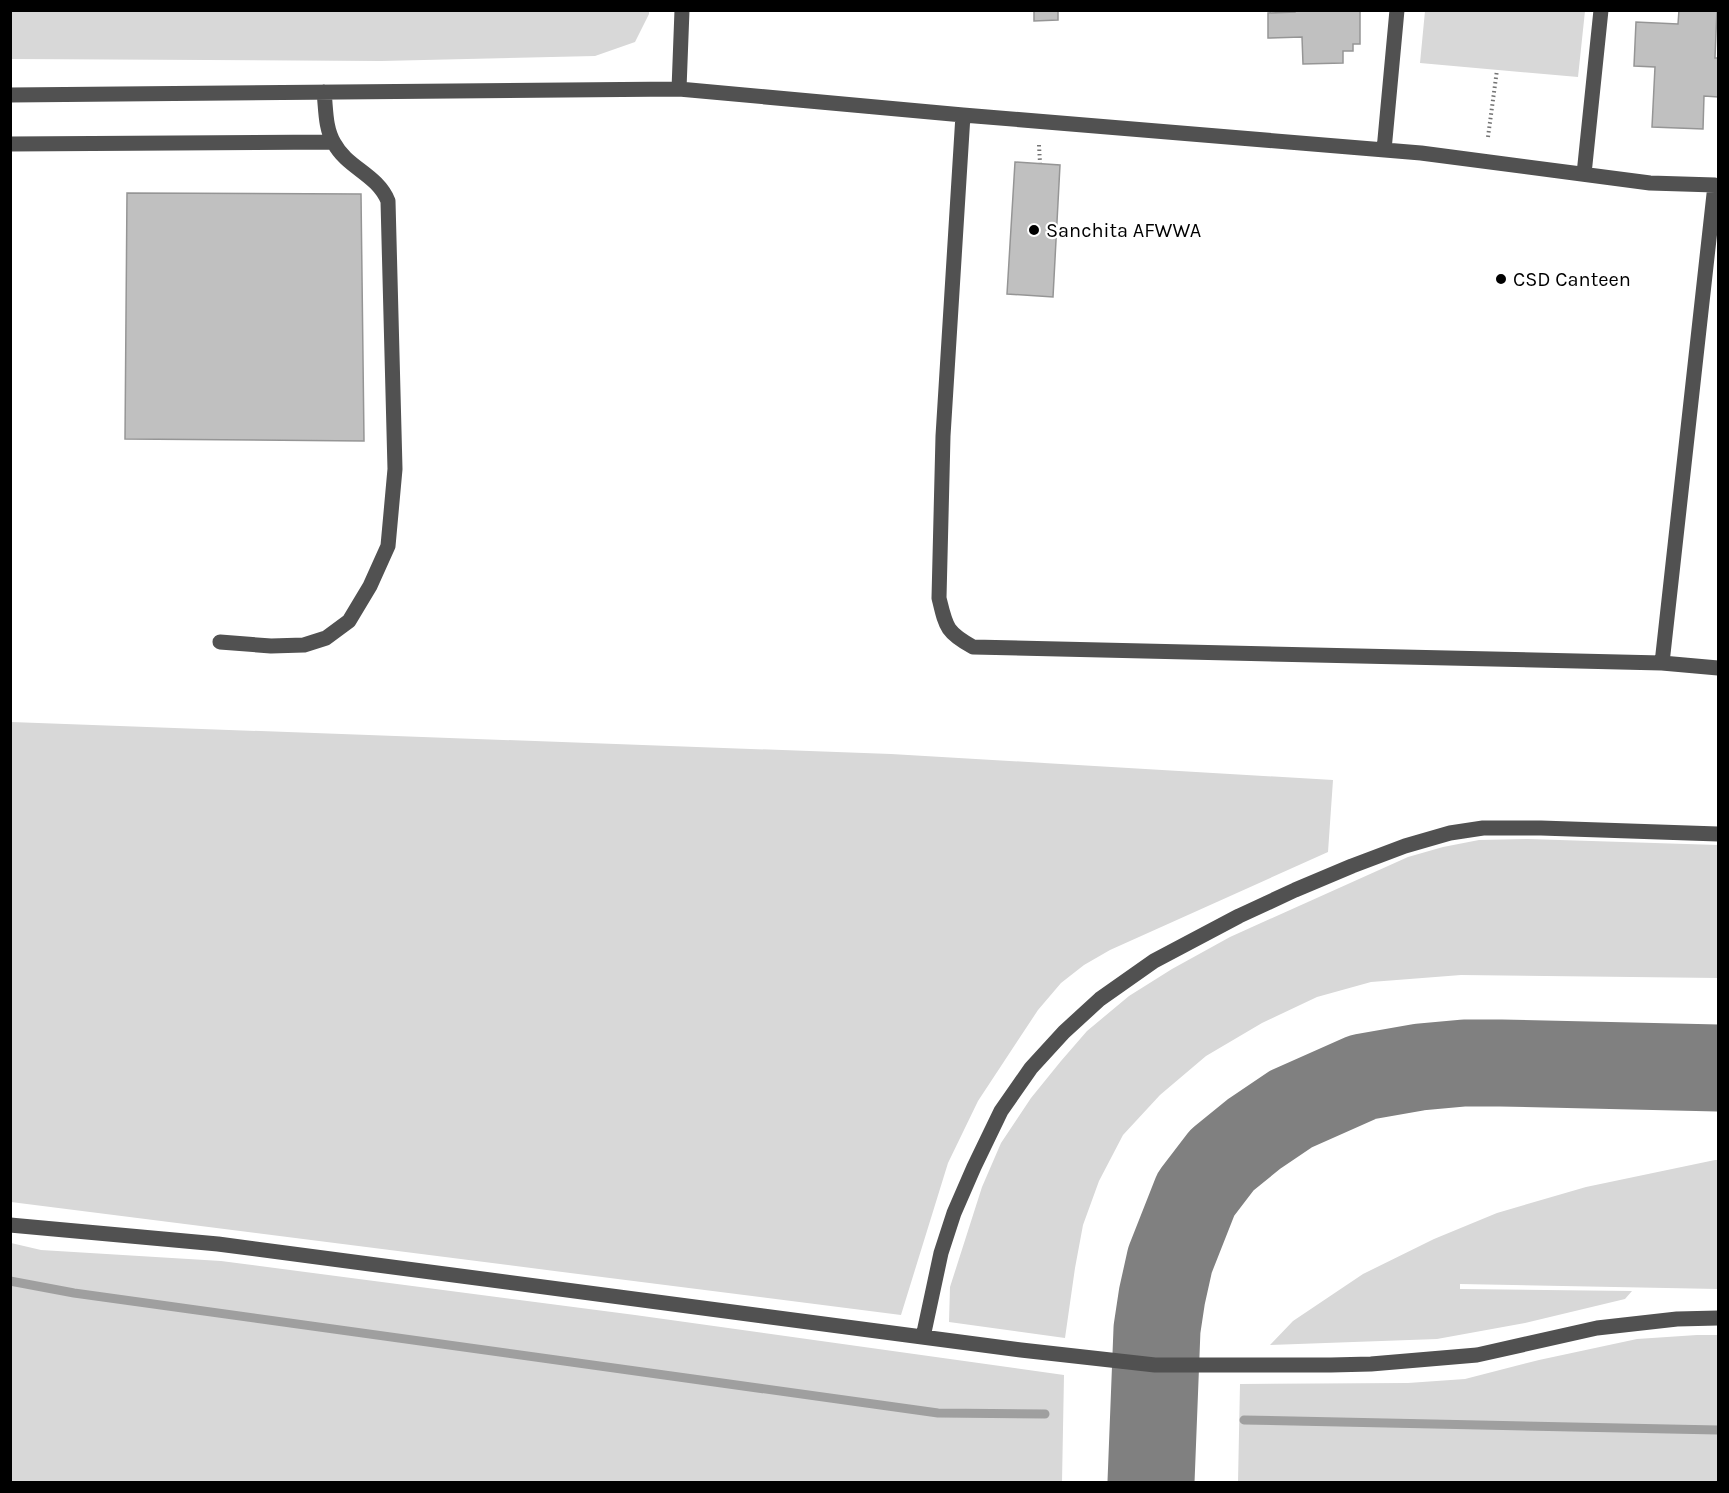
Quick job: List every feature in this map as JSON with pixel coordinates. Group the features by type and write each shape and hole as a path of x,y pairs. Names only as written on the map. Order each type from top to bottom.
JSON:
{"street":[{"path":"679,89 682,10"},
{"path":"1384,150 1397,10"},
{"path":"1584,174 1601,10"},
{"path":"10,95 679,89 1421,153 1650,183 1717,185 1662,663"},
{"path":"220,642 271,646 303,645 326,638 349,621 370,586 388,546 395,469 388,201 383,190 339,151 333,142 327,124 324,92"},
{"path":"963,115 943,436 939,598 945,623 953,636 973,647 1662,663 1719,668"},
{"path":"10,144 333,142"},
{"path":"923,1337 941,1253 954,1213 1001,1111 1031,1068 1064,1032 1100,999 1154,961 1239,916 1295,890 1394,850 1450,832 1483,828 1541,828 1719,834"},
{"path":"10,1225 219,1244 1065,1356 1155,1365 1331,1365 1405,1362 1477,1356 1597,1328 1677,1319 1719,1318"}],"path":[{"path":"1485,161 1497,70"}],"shaded area":[{"path":"11,10 649,10 649,14 635,42 595,56 381,61 11,59"},
{"path":"1425,11 1585,11 1578,77 1420,63"},
{"path":"11,722 891,754 1333,780 1328,852 1110,950 1084,965 1061,983 1038,1010 978,1101 948,1163 901,1315 11,1202"},
{"path":"1528,839 1718,845 1718,978 1461,975 1371,982 1317,997 1262,1023 1206,1056 1160,1095 1123,1135 1099,1181 1083,1225 1065,1338 949,1322 950,1287 982,1187 1001,1143 1031,1098 1087,1031 1129,996 1230,937 1408,857 1479,840"},
{"path":"1718,1160 1718,1289 1460,1284 1460,1289 1632,1291 1625,1299 1525,1323 1437,1339 1270,1345 1293,1321 1363,1274 1434,1239 1497,1213 1586,1187"},
{"path":"11,1243 41,1250 221,1261 635,1315 1064,1375 1062,1482 11,1482"},
{"path":"1718,1335 1718,1482 1238,1482 1240,1384 1408,1383 1465,1379 1637,1339"}],"building":[{"path":"1034,10 1058,10 1058,20 1034,21"},
{"path":"1295,10 1360,10 1360,44 1353,44 1353,51 1343,51 1343,63 1303,64 1302,37 1268,38 1268,13 1295,12"},
{"path":"1679,10 1717,10 1715,58 1718,58 1718,97 1704,96 1703,129 1652,127 1655,67 1634,66 1636,22 1678,24"},
{"name":"Sanchita AFWWA","path":"1015,162 1060,165 1053,297 1007,294"},
{"path":"127,193 361,194 364,441 125,439"}],"waterway":[{"path":"10,1281 74,1293 938,1413 1045,1414"},
{"path":"1244,1420 1718,1430"}],"taxiway":[{"path":"1151,1482 1157,1329 1170,1260 1196,1194 1222,1160 1254,1134 1291,1109 1363,1077 1420,1067 1464,1063 1501,1063 1718,1068"}],"place":[{"name":"Sanchita AFWWA","path":"1034,230"},
{"name":"CSD Canteen","path":"1501,279"}]}
